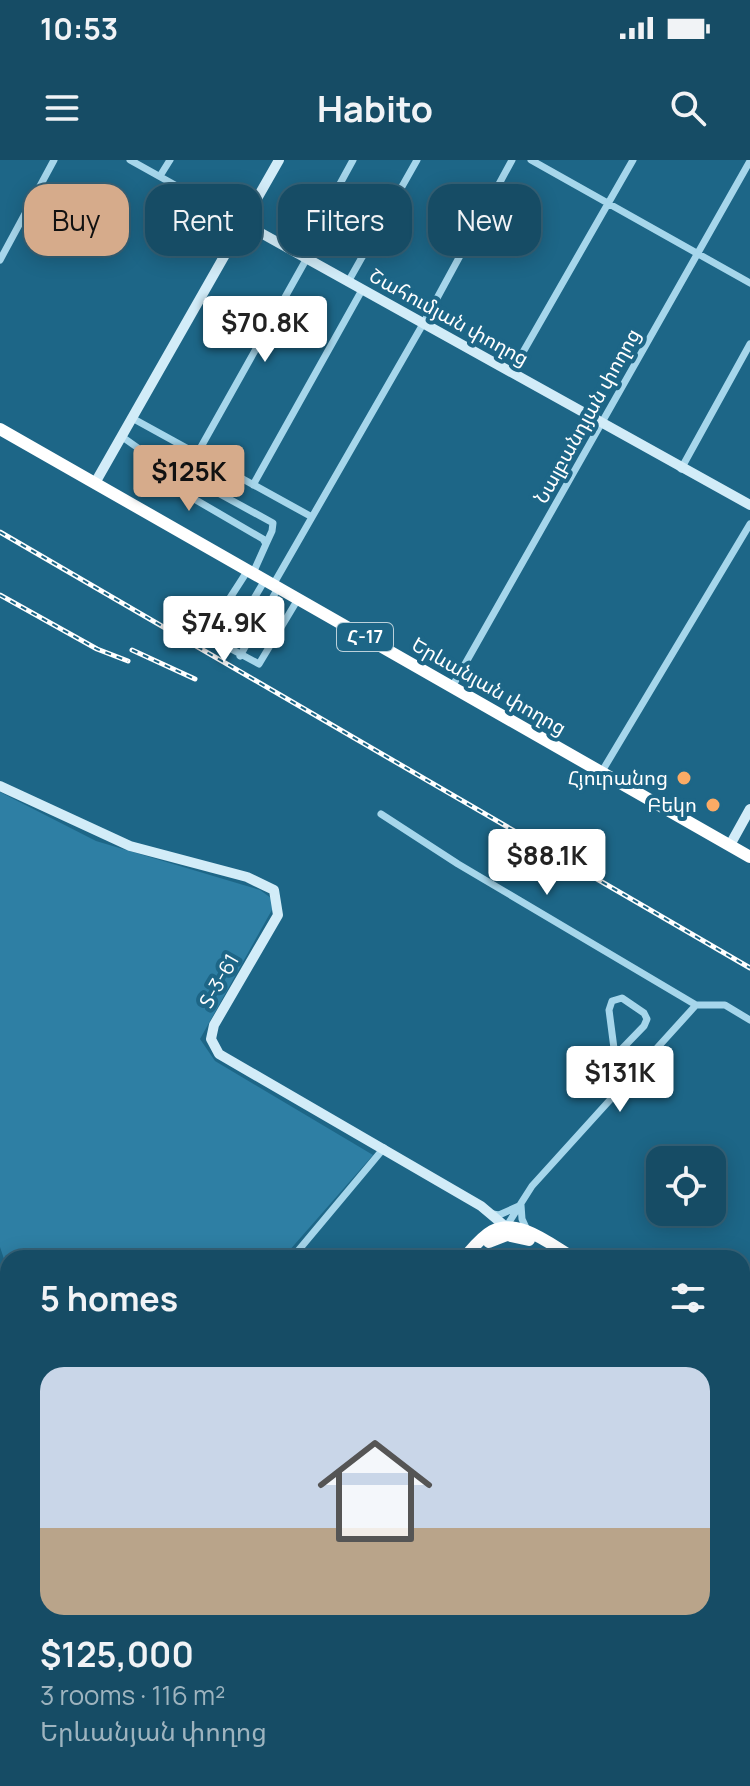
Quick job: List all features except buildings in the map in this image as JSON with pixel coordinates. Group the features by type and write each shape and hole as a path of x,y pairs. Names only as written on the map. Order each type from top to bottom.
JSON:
{"highway":[{"name":"Երևանյան փողոց","path":"0,429 750,857"},
{"path":"481,1250 507,1231"},
{"path":"507,1231 546,1250"},
{"path":"472,1250 485,1236 507,1231 529,1233 560,1250"}],"street":[{"path":"0,260 54,160"},
{"name":"Շահումյան փողոց","path":"130,160 174,184"},
{"path":"160,176 170,160"},
{"path":"262,190 279,160"},
{"path":"197,454 353,160"},
{"path":"348,282 417,160"},
{"path":"298,599 259,664 209,637 208,632 263,579 312,517 423,324 512,160"},
{"path":"531,160 750,283"},
{"path":"511,373 633,160"},
{"name":"Նալբանդյան փողոց","path":"452,687 750,161"},
{"name":"Շահումյան փողոց","path":"262,234 750,505"},
{"path":"95,483 224,256"},
{"path":"253,485 362,290"},
{"path":"681,469 750,344"},
{"path":"132,418 312,517"},
{"path":"121,436 273,523 266,544 263,579 240,656"},
{"path":"155,458 151,471 153,475 243,526 266,544"},
{"path":"601,773 750,524"},
{"path":"225,647 263,579"},
{"name":"Տ-3-61","path":"0,786 130,846 247,877 274,890 278,915 214,1025 211,1039 219,1054 384,1148 491,1214 507,1231"},
{"path":"730,845 750,809"},
{"path":"381,814 458,864 696,1005 725,1005 750,1020"},
{"path":"615,1056 647,1019 644,1013 622,998 612,1001 609,1010 615,1056 633,1076"},
{"path":"507,1231 532,1186 696,1005"},
{"path":"299,1250 384,1148"},
{"path":"485,1236 493,1223 491,1214 499,1215 521,1205"},
{"path":"521,1205 522,1219 529,1233"}],"shaded area":[{"path":"0,792 96,841 260,890 271,898 273,908 200,1039 215,1061 373,1155 290,1250 1,1250"}],"railway":[{"path":"0,532 750,968"},
{"path":"0,595 97,649 128,661"},
{"path":"132,650 195,679"}],"place":[{"name":"Հյուրանոց","path":"684,778"},
{"name":"Բեկո","path":"713,805"}]}
